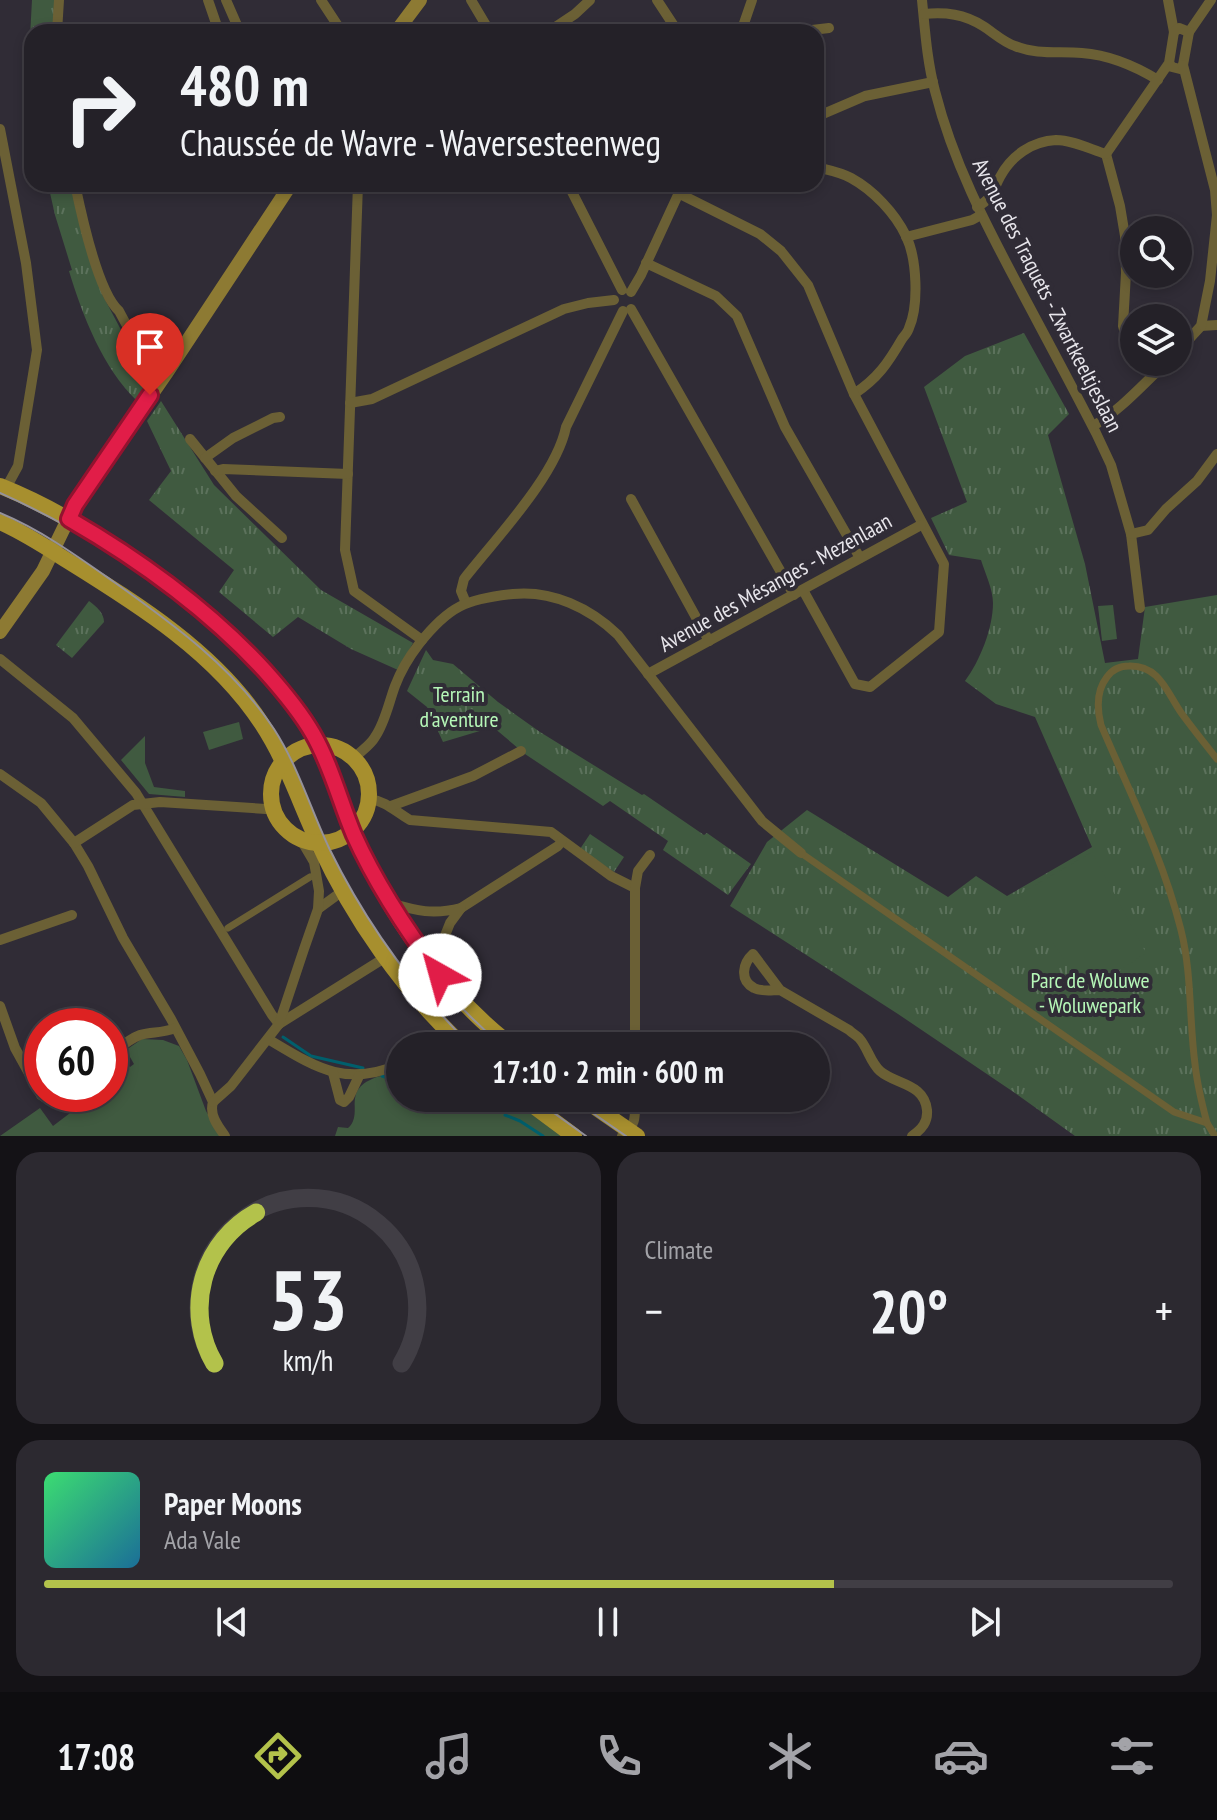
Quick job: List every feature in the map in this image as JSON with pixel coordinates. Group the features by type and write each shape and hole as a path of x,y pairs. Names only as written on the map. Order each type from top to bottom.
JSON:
{"main road":[{"path":"402,24 420,0"},
{"path":"0,632 43,571 75,505 287,192"},
{"path":"3,487 69,519 123,553 189,600 239,643 293,705 313,734 352,831 412,939 440,975 496,1032"},
{"path":"0,522 38,541 164,624 213,667 254,711 284,761 319,844 344,890 386,957 423,1006 448,1032"},
{"path":"318,745 343,751 354,759 365,777 368,798 366,810 352,831 334,841 319,844 301,840 283,827 272,807 271,795 272,782 284,761 301,749 318,745"},
{"path":"542,1112 574,1136"},
{"path":"600,1112 629,1134"}],"street":[{"path":"58,24 59,0"},
{"path":"208,0 216,24"},
{"path":"226,0 236,24"},
{"path":"321,0 337,24"},
{"path":"471,0 485,24"},
{"path":"561,24 590,0"},
{"path":"657,0 673,24"},
{"path":"744,24 752,0"},
{"name":"Avenue des Traquets - Zwartkeeltjeslaan","path":"922,0 933,82 955,155 979,211 1111,465 1131,534 1140,608"},
{"path":"1106,154 1169,63 1174,32 1168,0"},
{"path":"1192,336 1201,326 1210,281 1217,215 1215,190 1183,65 1189,32 1211,0"},
{"path":"924,14 963,16 1014,46 1037,52 1100,55 1126,63 1158,80"},
{"path":"824,29 829,28"},
{"path":"1174,32 1179,28 1189,32"},
{"path":"1169,63 1180,69 1183,65"},
{"path":"824,114 865,96 933,82"},
{"path":"0,129 26,263 37,350 18,466 3,487"},
{"path":"906,237 972,220 991,198 1011,161 1020,152 1038,143 1057,140 1106,154"},
{"path":"1106,154 1125,236 1124,304"},
{"path":"824,168 843,174 883,204 906,237 915,276 915,302 909,328 881,372 854,394"},
{"path":"79,192 90,245 107,293 153,374 160,379"},
{"path":"358,192 345,550 354,591 422,640"},
{"path":"466,603 461,591 464,579 543,479 564,439 566,427 580,398 635,300 626,291 572,192"},
{"path":"680,192 641,275 614,300 617,307 627,310 855,684 870,687 939,632 944,564 854,394 808,285 794,264 760,234 686,192"},
{"path":"646,263 716,296 737,316 785,427 860,558"},
{"path":"350,403 372,399 564,309 614,300"},
{"path":"1201,326 1217,325"},
{"path":"1093,426 1125,402 1149,376"},
{"path":"205,458 233,438 280,417"},
{"path":"190,439 236,496 282,538"},
{"path":"1131,534 1148,530 1217,457"},
{"path":"215,471 348,474"},
{"path":"631,499 709,641"},
{"name":"Avenue des Mésanges - Mezenlaan","path":"648,674 921,525"},
{"path":"354,759 377,735 401,669 437,621 450,611 466,603 527,593 569,602 604,621 618,635 762,821 801,853 1174,1112 1207,1123"},
{"path":"0,659 73,718 136,793 279,1024"},
{"path":"1215,1136 1207,1123 1194,1062 1188,968 1182,933 1150,833 1101,725 1097,710 1104,680 1124,666 1147,669 1158,676 1217,759"},
{"path":"391,806 473,776 521,751"},
{"path":"0,774 41,803 74,843 213,1102"},
{"path":"368,798 391,806 410,820 551,832 611,876 635,888"},
{"path":"74,843 133,805 142,803 272,807"},
{"path":"225,1136 216,1123 211,1108 213,1102 231,1086 279,1024 318,909 317,871 301,840"},
{"path":"390,903 425,912 443,913 461,908 562,841"},
{"path":"635,1032 635,888 638,871 650,855"},
{"path":"228,928 310,877"},
{"path":"318,909 344,890"},
{"path":"440,975 444,938 461,908"},
{"path":"0,940 72,915"},
{"path":"279,1024 386,957"},
{"path":"780,990 849,1030 859,1038 880,1071 921,1094 927,1117 924,1125 912,1136"},
{"path":"0,1006 24,1064"},
{"path":"128,1042 137,1036 163,1033 175,1028"},
{"path":"268,1039 333,1073 359,1076 386,1069"},
{"path":"333,1073 340,1100 344,1102 359,1076"},
{"path":"629,1134 634,1112"}],"green space":[{"path":"32,0 56,0 55,24 31,24"},
{"path":"50,192 73,192 102,294 147,379 147,386 137,401 114,373 88,324 69,271 72,270"},
{"name":"Parc de Woluwe - Woluwepark","path":"1024,333 1069,414 1048,435 1085,564 1105,663 1138,659 1145,607 1217,595 1217,1136 1075,1136 898,1014 730,906 767,842 807,810 948,897 976,876 1007,896 1092,847 1035,717 996,704 965,681 988,633 992,592 981,560 949,555 931,518 967,502 924,387 965,356"},
{"path":"161,401 214,485 321,590 413,643 398,670 351,649 298,617 273,637 219,592 234,570 149,500 171,471 147,421"},
{"path":"89,601 97,607 104,622 72,658 56,645"},
{"path":"1113,605 1117,639 1102,641 1098,606"},
{"name":"Terrain d'aventure","path":"426,650 433,660 453,664 540,732 644,794 704,835 707,833 751,864 728,895 663,850 668,841 610,801 603,806 525,754 493,727 443,742 427,707 407,691"},
{"path":"239,722 243,739 209,750 203,732"},
{"path":"145,736 145,763 154,787 185,791 185,797 149,794 121,760"},
{"path":"590,834 624,857 614,872 580,849"},
{"path":"1092,852 1146,953 1086,992 1020,894"},
{"path":"142,1039 163,1040 179,1046 220,1136 0,1136 34,1112 43,1112 53,1126 71,1112 128,1112 128,1065 134,1064 128,1049"},
{"path":"386,1074 386,1112 529,1112 563,1136 335,1136 338,1127 348,1128 352,1122 358,1090 374,1078"}],"waterway":[{"path":"283,1037 311,1056 363,1068"},
{"path":"382,1076 386,1077"},
{"path":"505,1115 543,1136"}],"tram line":[{"path":"0,493 85,537 128,564 212,626 248,661 280,698 305,737 355,854 384,907 419,958 487,1032"},
{"path":"0,513 58,544 136,598 201,648 240,686 283,743 330,850 375,929 410,978 458,1032"},
{"path":"553,1112 586,1136"},
{"path":"591,1112 626,1136"}],"route":[{"path":"150,395 75,505 69,519 189,600 239,643 277,685 313,734 356,839 379,885 412,939 440,975"}]}
